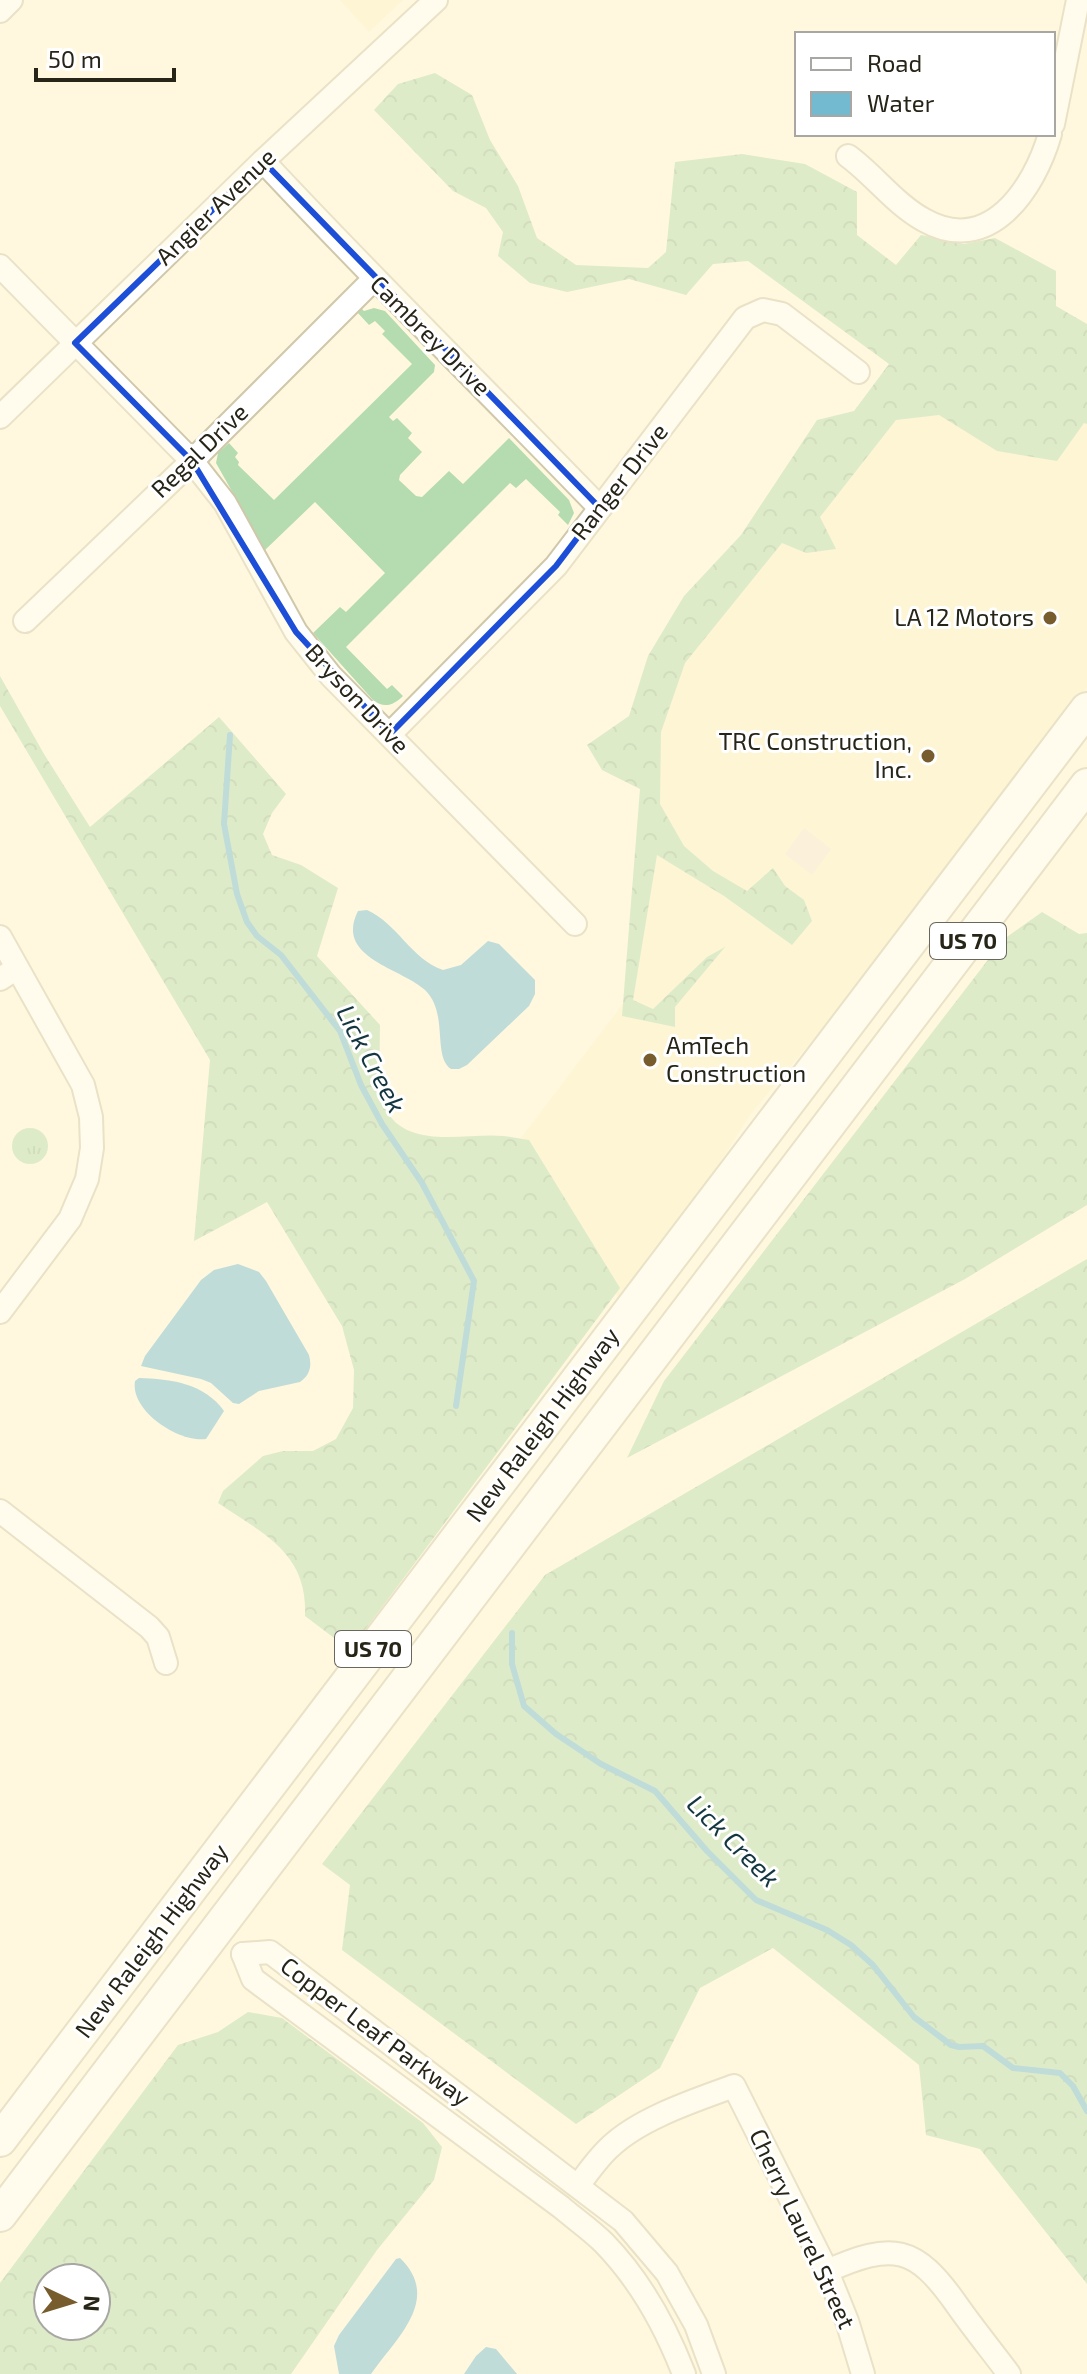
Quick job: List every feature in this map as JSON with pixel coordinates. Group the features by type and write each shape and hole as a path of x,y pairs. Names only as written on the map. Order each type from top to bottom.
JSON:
{"highway":[{"name":"New Raleigh Highway","path":"0,2140 1087,709"},
{"name":"New Raleigh Highway","path":"0,2215 1087,785"}],"street":[{"path":"0,11 11,0"},
{"name":"Angier Avenue","path":"0,417 263,161 436,0"},
{"path":"1055,114 1078,0"},
{"path":"848,156 923,220 941,228 960,231 995,221 1014,204 1031,178 1049,136"},
{"name":"Cambrey Drive","path":"263,161 373,280 600,508"},
{"name":"Bryson Drive","path":"0,266 192,461 225,503 296,632 331,676 575,924"},
{"name":"Regal Drive","path":"25,621 192,461 373,280"},
{"name":"Ranger Drive","path":"390,734 556,566 745,318 763,310 782,314 858,372"},
{"path":"0,937 9,974 83,1085 91,1117 92,1148 87,1179 70,1219 0,1312"},
{"path":"0,1511 149,1627 158,1637 166,1663"},
{"path":"215,1933 243,1954"},
{"name":"Copper Leaf Parkway","path":"684,2374 670,2337 643,2289 603,2242 561,2207 253,1979 243,1954 270,1952 623,2221 667,2273 696,2325 714,2374"},
{"name":"Cherry Laurel Street","path":"578,2186 612,2144 660,2116 734,2086 827,2271 863,2374"},
{"path":"827,2271 868,2255 883,2253 914,2259 940,2280 1009,2374"}],"highlighted area":[{"path":"263,161 600,508 556,566 390,734 296,632 192,461 75,343"}],"shaded area":[{"path":"340,0 403,0 369,32"},
{"path":"866,413 1087,417 1087,688 870,971 750,1115 689,1212 619,1299 521,1138 628,997 654,668"},
{"path":"804,828 831,849 812,875 785,854"}],"green space":[{"path":"435,73 472,95 490,140 518,186 537,238 576,265 648,268 666,252 675,162 742,154 805,164 857,192 857,235 896,265 921,235 964,244 995,238 1056,271 1056,306 1087,324 1087,424 1084,423 1057,461 997,451 939,415 896,420 820,517 836,549 806,553 782,543 685,663 661,732 660,804 684,846 713,871 747,891 773,868 785,886 804,900 812,921 792,945 724,896 657,855 633,1000 653,1009 707,957 725,947 675,1007 675,1027 622,1016 640,789 602,770 587,745 629,716 648,656 684,596 741,535 817,420 854,411 889,364 748,261 713,264 686,295 629,279 567,292 530,283 498,256 503,232 486,208 453,191 374,110 398,84"},
{"path":"361,308 364,311 374,308 385,311 435,365 434,372 389,417 393,421 397,418 412,433 408,438 422,452 400,475 399,480 416,496 422,497 449,471 463,484 509,438 569,500 574,513 568,525 558,515 560,512 526,479 516,488 510,483 346,647 387,689 392,685 403,696 385,705 373,700 313,633 340,607 346,612 385,573 315,502 265,550 216,463 218,453 229,443 238,453 235,457 238,465 274,500 412,364 382,334 385,331 375,321 369,325 357,312"},
{"path":"0,676 90,827 219,717 286,794 272,813 263,834 272,855 301,865 338,888 317,956 380,1025 384,1106 406,1130 421,1135 489,1135 529,1140 620,1288 350,1650 305,1616 299,1576 280,1548 218,1503 223,1491 263,1456 283,1451 313,1451 336,1439 353,1408 354,1370 342,1326 267,1202 194,1241 210,1060 0,706"},
{"path":"1042,912 1079,934 1087,933 1087,1205 965,1279 627,1458 664,1381 1004,939"},
{"path":"30,1128 42,1134 48,1146 42,1158 30,1164 18,1158 12,1146 18,1134"},
{"path":"1087,1259 1087,2284 980,2149 926,2135 919,2065 773,1948 700,1988 660,2068 576,2124 342,1950 350,1885 322,1864 545,1575"},
{"path":"248,2012 282,2018 423,2123 442,2147 434,2180 377,2250 291,2374 0,2374 0,2283 178,2045 218,2032"}],"water":[{"path":"367,910 387,923 422,958 443,970 461,965 488,941 499,944 535,980 535,994 529,1006 467,1065 451,1069 442,1054 437,1010 432,999 415,982 374,960 355,940 353,927 358,911"},
{"path":"238,1264 259,1272 266,1281 309,1355 306,1376 300,1382 259,1391 239,1404 233,1403 211,1383 201,1379 141,1366 145,1356 201,1280 214,1270"},
{"path":"139,1378 186,1384 207,1394 224,1411 206,1439 183,1436 148,1414 136,1392 135,1381"},
{"path":"400,2258 412,2273 417,2288 411,2318 371,2374 339,2374 334,2346 339,2335 396,2259"},
{"path":"486,2347 496,2349 517,2374 464,2374"}],"waterway":[{"name":"Lick Creek","path":"230,735 224,824 237,894 247,922 257,936 281,955 340,1031 361,1085 382,1124 422,1183 474,1281 456,1406"},
{"name":"Lick Creek","path":"512,1633 512,1664 524,1706 556,1734 601,1764 655,1791 707,1851 756,1900 827,1930 851,1945 873,1965 914,2017 951,2045 983,2046 1013,2068 1060,2073 1073,2086 1087,2111"}],"place":[{"name":"LA 12 Motors","path":"1050,618"},
{"name":"TRC Construction, Inc.","path":"928,756"},
{"name":"AmTech Construction","path":"650,1060"}]}
